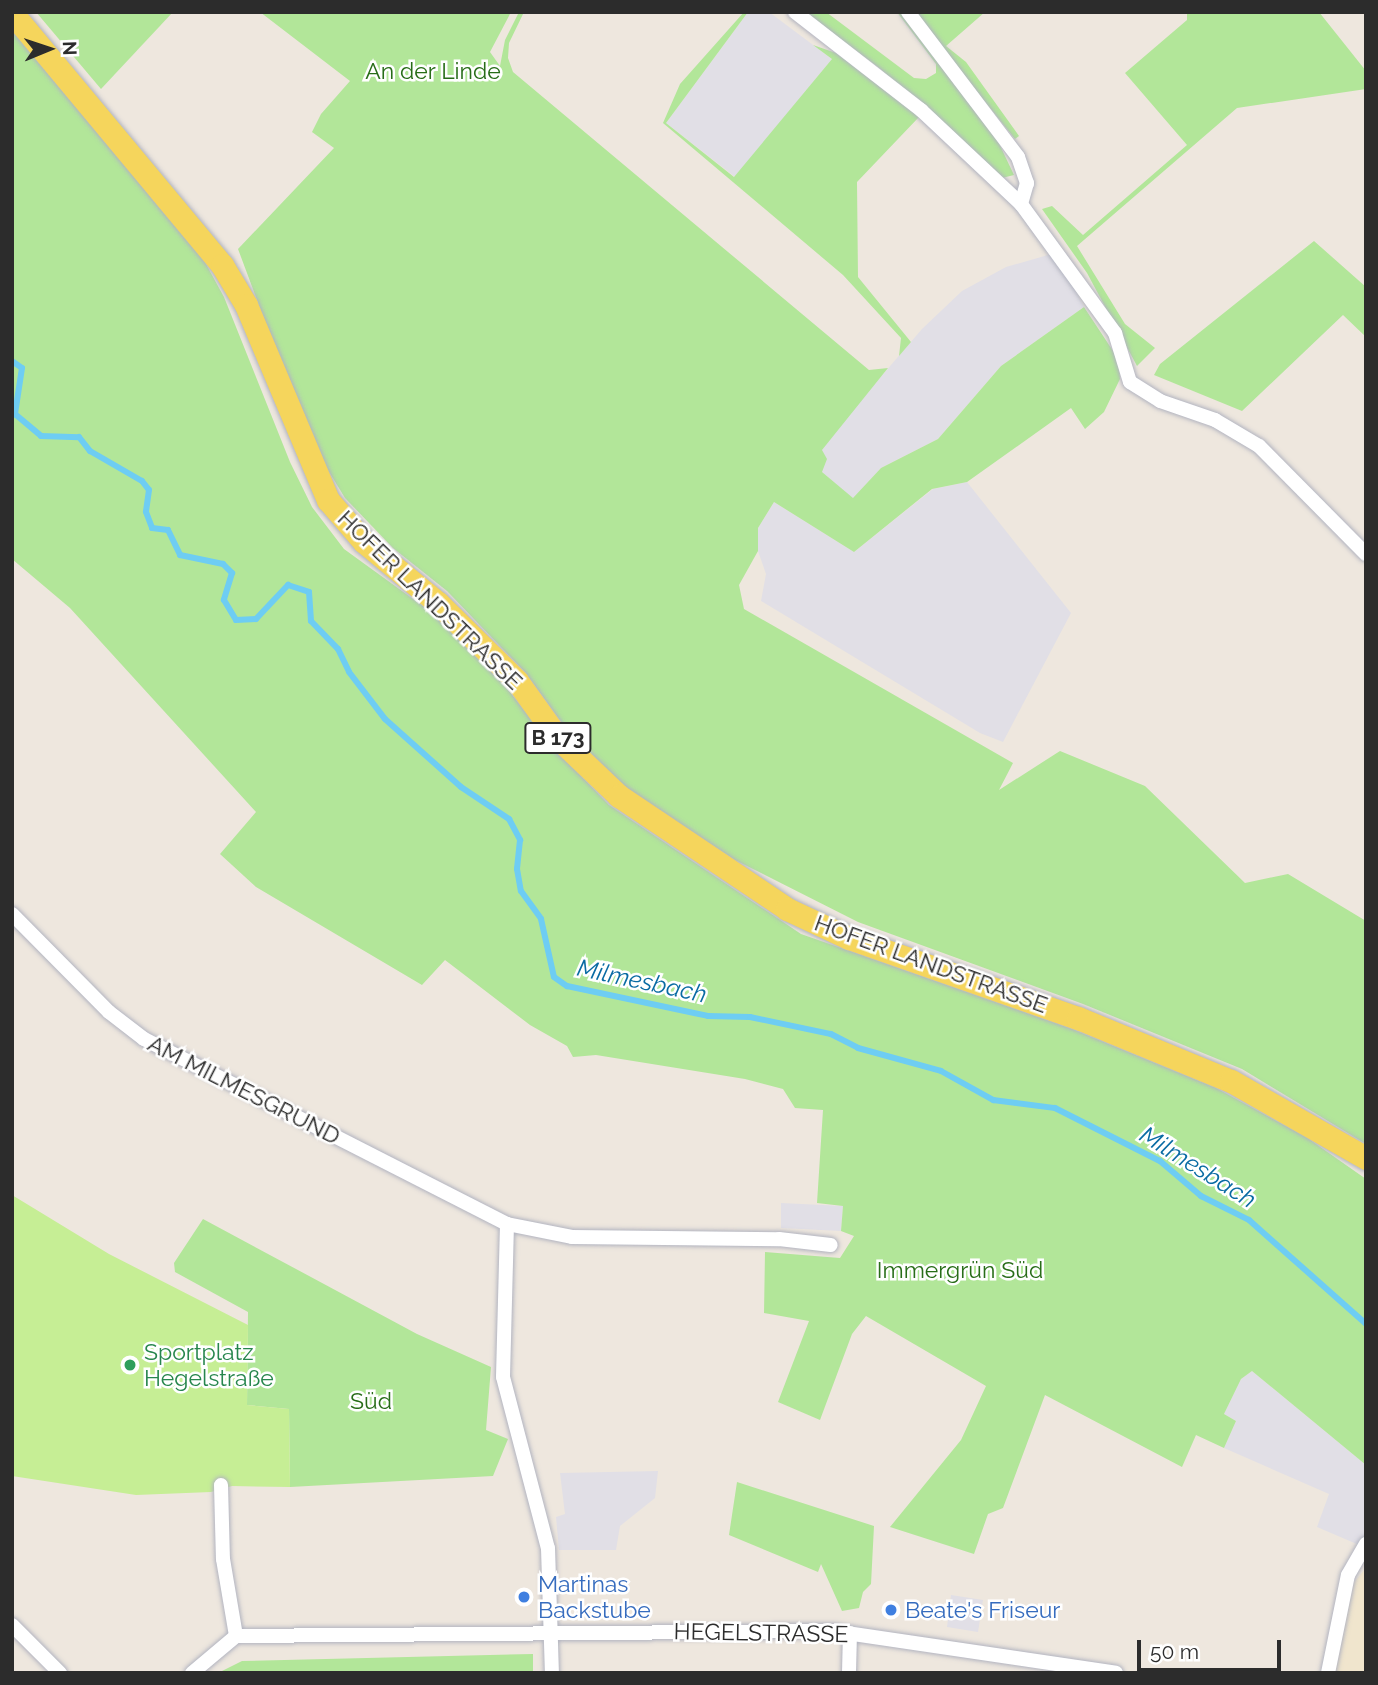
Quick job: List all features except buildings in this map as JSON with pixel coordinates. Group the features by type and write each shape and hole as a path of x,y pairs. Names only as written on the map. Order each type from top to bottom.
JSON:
{"main road":[{"name":"HOFER LANDSTRASSE","path":"12,13 222,265 246,305 328,500 364,542 438,603 517,681 558,738 619,796 800,915 849,938 1078,1018 1231,1081 1366,1158"}],"street":[{"path":"795,12 921,110 1021,204 1115,333 1130,382 1160,401 1215,420 1259,446 1366,554"},
{"path":"908,12 1018,158 1027,183 1021,204"},
{"name":"AM MILMESGRUND","path":"12,914 108,1012 144,1039 507,1224 572,1237 779,1239 831,1245"},
{"path":"507,1224 503,1377 548,1548 552,1673"},
{"path":"191,1673 210,1653 236,1636 223,1559 221,1485"},
{"path":"1328,1673 1348,1575 1366,1544"},
{"path":"12,1625 60,1673"},
{"name":"HEGELSTRASSE","path":"236,1636 552,1632 850,1633 1115,1673"},
{"path":"849,1673 850,1633"}],"shaded area":[{"path":"748,12 769,12 832,59 735,177 666,123"},
{"path":"1055,253 1084,307 1001,366 938,439 881,468 853,499 822,472 822,450 835,430 922,329 962,291 1006,267"},
{"path":"967,482 1071,613 1003,742 980,733 761,601 766,574 758,551 758,528 774,502 854,552 933,489"},
{"path":"781,1203 843,1206 841,1231 781,1228"},
{"path":"1252,1371 1366,1465 1366,1548 1317,1527 1329,1494 1224,1448 1236,1421 1224,1414 1241,1379"},
{"path":"658,1471 655,1498 620,1526 616,1550 559,1550 556,1517 565,1514 560,1473"},
{"path":"1366,1568 1366,1673 1335,1673 1350,1587"},
{"path":"951,1595 983,1600 978,1632 947,1627"}],"green space":[{"path":"36,12 173,12 101,89"},
{"name":"An der Linde","path":"260,12 511,12 490,52 500,66 505,40 519,12 524,12 509,43 508,58 513,72 869,370 888,368 822,450 827,459 822,472 853,498 881,468 938,439 1001,366 1084,307 1119,360 1120,379 1104,412 1085,429 1071,408 967,482 932,489 854,552 774,502 758,528 758,551 739,585 744,609 1013,763 999,790 1060,751 1145,786 1245,883 1288,874 1366,921 1366,1144 1242,1069 1083,1004 858,922 735,860 628,790 567,730 525,672 447,591 393,548 345,498 309,439 238,249 334,148 312,132 321,114 350,81"},
{"path":"744,12 748,12 666,123 734,177 832,59 813,45 836,53 919,117 857,182 858,277 911,342 899,356 901,338 843,275 663,123 680,84"},
{"path":"803,12 826,12 914,78 926,79 936,73 936,64 897,12 901,12 995,135 1014,175 1002,178 878,67"},
{"path":"913,12 985,12 946,46 966,62 1019,136 1015,139"},
{"path":"1187,12 1319,12 1366,71 1366,89 1237,108 1077,246 1125,324 1155,348 1137,366 1087,273 1042,209 1052,206 1083,235 1187,145 1125,73 1187,20"},
{"name":"Immergrün Süd","path":"12,25 189,233 224,297 290,462 312,507 344,549 431,612 505,686 552,746 609,805 801,934 1072,1029 1216,1088 1306,1137 1366,1179 1366,1465 1252,1371 1241,1379 1224,1414 1236,1421 1224,1448 1196,1435 1182,1467 1045,1395 1003,1508 988,1514 974,1554 890,1527 961,1440 986,1386 866,1316 852,1334 820,1420 778,1402 809,1321 764,1313 765,1252 840,1258 854,1236 841,1231 843,1206 817,1203 823,1110 795,1108 783,1089 745,1079 596,1055 573,1057 567,1046 530,1025 445,960 422,985 256,887 220,854 256,812 70,608 12,559"},
{"path":"1314,241 1366,287 1366,337 1343,315 1242,411 1154,375 1160,364"},
{"name":"Sportplatz Hegelstraße","path":"12,1195 109,1254 248,1325 247,1405 289,1409 290,1487 232,1486 211,1492 136,1495 12,1476"},
{"name":"Süd","path":"203,1219 417,1334 491,1367 486,1430 508,1439 493,1476 290,1487 289,1409 247,1405 248,1312 175,1272 174,1263"},
{"path":"737,1482 874,1526 871,1584 863,1592 859,1608 842,1611 821,1564 818,1572 729,1535"},
{"path":"533,1654 533,1673 218,1673 242,1661"}],"waterway":[{"name":"Milmesbach","path":"12,361 22,368 15,414 41,436 79,437 90,451 142,481 149,490 146,512 152,528 168,530 180,555 223,564 232,573 224,600 236,620 256,619 288,585 309,592 311,621 338,649 349,672 385,719 461,787 509,819 520,840 517,869 521,891 541,919 554,977 567,986 708,1016 750,1017 831,1034 858,1048 941,1071 993,1100 1055,1108 1160,1161 1201,1196 1249,1220 1366,1324"}],"place":[{"name":"Sportplatz Hegelstraße","path":"130,1365"},
{"name":"Martinas Backstube","path":"524,1597"},
{"name":"Beate's Friseur","path":"891,1610"}]}
